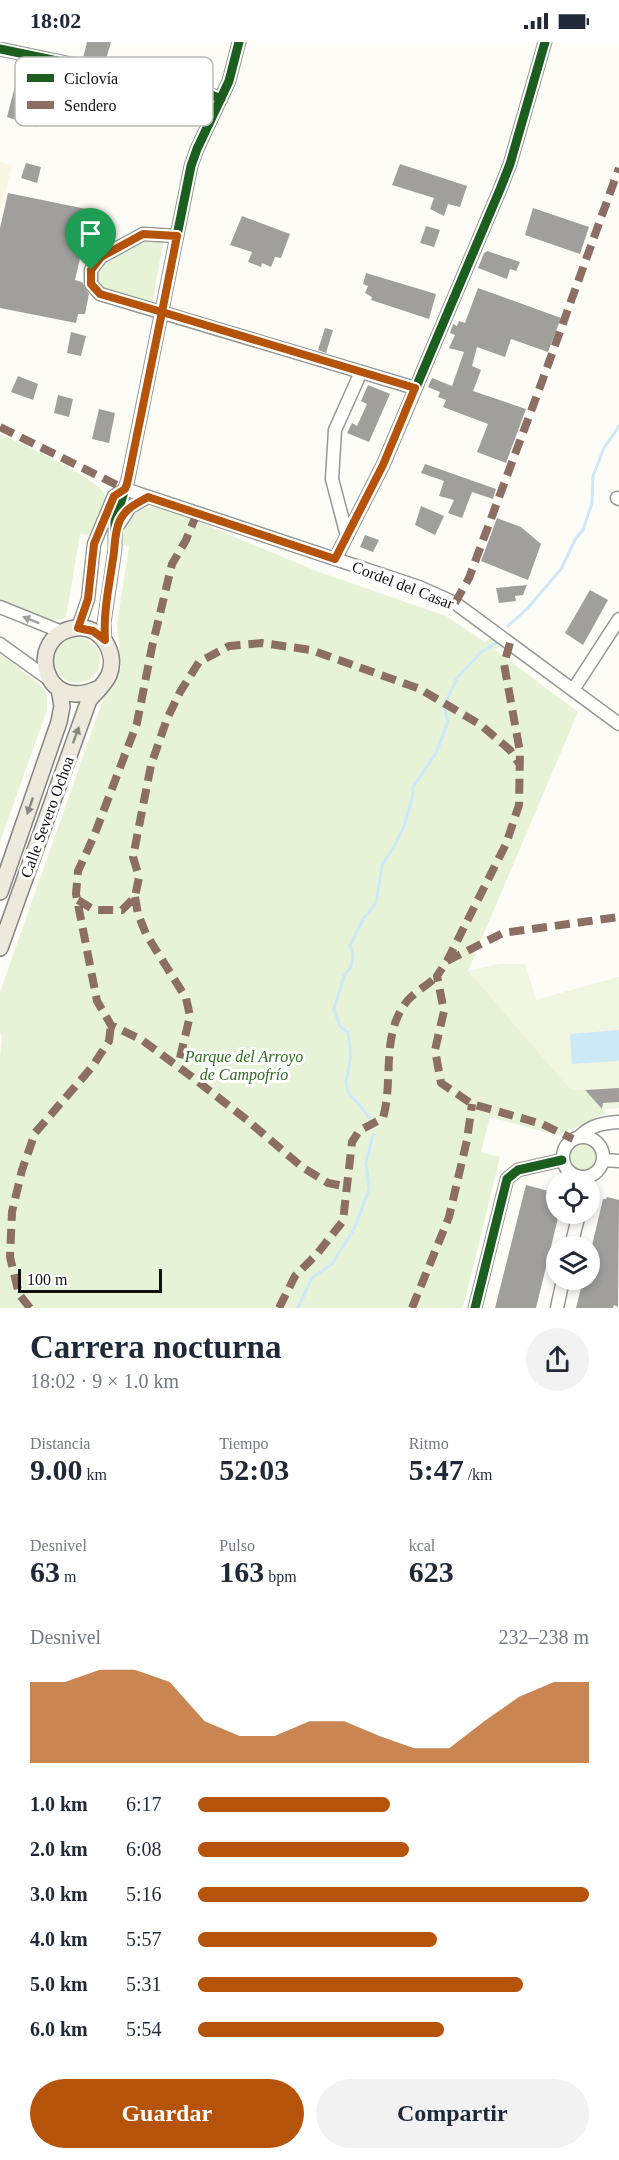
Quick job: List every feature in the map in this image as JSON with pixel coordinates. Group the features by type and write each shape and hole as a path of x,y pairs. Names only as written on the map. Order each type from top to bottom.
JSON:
{"main road":[{"path":"78,628 93,631 105,640 111,652 112,665 108,678 99,688 86,694 72,695 55,685 45,663 49,645 62,632 78,628"},
{"name":"Calle Severo Ochoa","path":"0,892 59,722 62,706 55,685"},
{"name":"Calle Severo Ochoa","path":"0,948 78,728 89,700 99,688"}],"street":[{"path":"213,115 229,81 239,42"},
{"path":"335,559 383,465 510,164 545,42"},
{"path":"0,49 38,57"},
{"path":"213,96 220,99"},
{"path":"105,640 105,613 114,549 115,521 125,489 191,166 208,126"},
{"path":"177,236 143,234 101,257 91,270 91,284 100,294 415,388"},
{"path":"347,536 332,479 335,430 361,372"},
{"path":"78,628 88,599 94,544 114,496 125,489"},
{"name":"Cordel del Casar","path":"125,489 419,588 455,603 619,724"},
{"path":"114,536 121,519 130,507 148,497"},
{"path":"99,533 114,536"},
{"path":"0,607 62,632"},
{"path":"573,690 619,619"},
{"path":"0,644 55,685"},
{"path":"568,1170 562,1161 564,1148 568,1143 594,1126 619,1122"},
{"path":"579,1137 586,1137 597,1142 603,1153 599,1170"},
{"path":"603,1160 619,1161"},
{"path":"475,1308 507,1179 518,1170 562,1161"},
{"path":"557,1308 561,1290"}],"shaded area":[{"path":"0,162 12,165 0,214"}],"green space":[{"path":"147,241 163,243 152,304 106,291 99,286 96,272 117,256"},
{"path":"0,434 76,472 101,489 106,497 104,512 91,535 80,534 66,617 58,620 41,619 0,600"},
{"name":"Parque del Arroyo de Campofrío","path":"152,506 182,515 319,572 446,616 485,642 491,637 500,647 495,650 578,712 468,971 501,964 525,964 536,1000 619,977 602,1109 606,1114 559,1136 490,1117 481,1152 500,1157 463,1308 0,1308 0,1056 2,1037 0,992 104,697 121,668 117,624 129,546 119,545 120,538 125,525 134,515"},
{"path":"82,637 94,643 99,651 99,669 94,677 86,682 72,683 64,680 57,673 54,655 57,647 64,640"},
{"path":"0,654 42,686 47,696 47,710 0,842"},
{"path":"501,964 525,964 536,1000 619,977 619,1108 606,1109 606,1114 585,1090 571,1090 468,971"},
{"path":"583,1142 596,1151 598,1157 596,1163 589,1170 577,1170 568,1157 573,1147"}],"water":[{"path":"619,1030 619,1061 572,1064 570,1034"}],"building":[{"path":"87,42 111,42 107,57 83,57"},
{"path":"15,86 15,120 7,117"},
{"path":"26,163 41,167 37,183 21,178"},
{"path":"400,164 467,186 460,207 448,204 444,216 430,209 434,198 392,185"},
{"path":"8,193 91,210 75,280 82,282 89,294 85,314 78,314 76,323 0,308 0,228"},
{"path":"533,208 589,227 580,254 525,235"},
{"path":"242,216 290,234 281,258 275,257 271,267 262,263 261,267 248,262 252,252 230,245"},
{"path":"426,226 440,230 434,247 420,243"},
{"path":"487,251 520,262 516,271 510,269 507,279 478,268"},
{"path":"366,273 436,294 429,319 371,300 372,297 365,293 368,286 363,284"},
{"path":"478,288 561,318 548,352 511,339 505,357 477,347 472,366 481,370 473,391 526,409 506,463 477,452 488,424 443,407 446,400 438,397 440,392 428,387 432,378 452,386 464,352 449,348 455,335 450,333 453,324 457,326 459,321 465,323"},
{"path":"325,328 333,330 326,353 318,350"},
{"path":"71,332 86,336 81,356 67,353"},
{"path":"18,376 38,384 33,400 11,392"},
{"path":"368,385 390,394 369,442 347,433 352,423 357,426 367,404 361,401"},
{"path":"58,395 73,399 69,417 54,413"},
{"path":"99,409 115,413 109,443 92,439"},
{"path":"425,464 496,489 493,499 472,492 462,518 448,513 454,500 439,496 444,481 421,473"},
{"path":"421,506 444,516 435,535 415,525"},
{"path":"497,518 521,527 541,544 528,580 481,561"},
{"path":"365,535 379,540 373,552 360,547"},
{"path":"527,585 523,595 515,596 516,601 499,603 496,588"},
{"path":"590,590 608,600 583,645 565,633"},
{"path":"619,1088 619,1102 603,1103 602,1109 585,1090"},
{"path":"526,1185 546,1190 546,1224 557,1224 554,1236 546,1236 546,1267 536,1308 495,1308"},
{"path":"607,1197 619,1200 618,1307 614,1305 613,1308 576,1308 580,1290 600,1290 600,1236 594,1236 597,1224 600,1224 603,1199"}],"waterway":[{"path":"508,626 527,609 561,569 576,538 583,530 592,503 593,476 604,448 619,426"},
{"path":"370,1118 348,1092 346,1082 351,1055 348,1033 340,1026 334,1009 344,976 351,967 353,956 350,945 363,919 376,903 382,865 404,826 413,787 436,753 448,722 444,706 457,678 481,652 496,643"},
{"path":"298,1308 312,1278 332,1264 355,1227 369,1189 366,1163 373,1135"}],"marked path":[{"path":"455,603 469,578 619,168"},
{"path":"0,427 125,489"},
{"path":"197,513 186,540 172,564 137,723 94,836 78,871 76,894 97,1001 111,1025 142,1040 192,1077 302,1167 328,1183 348,1187"},
{"path":"78,900 94,910 122,910 135,897 139,877 133,857 151,765 167,719 180,692 199,662 229,646 262,643 311,650 420,689 481,725 510,750 520,765"},
{"path":"510,643 504,664 520,752 519,805 506,844 447,961 437,976 444,1011 435,1050 441,1083 472,1104 542,1124 573,1139"},
{"path":"135,897 138,914 146,934 186,998 190,1016 178,1066"},
{"path":"447,961 503,933 619,917"},
{"path":"279,1308 295,1276 317,1254 343,1221 352,1142 359,1131 383,1118 391,1042 399,1013 414,994 437,976"},
{"path":"30,1308 19,1294 10,1257 12,1212 22,1170 35,1133 92,1067 109,1041 111,1025"},
{"path":"412,1308 449,1217 467,1140 472,1104"}],"cycle path":[{"path":"213,115 229,81 239,42"},
{"path":"335,559 383,465 501,187 510,164 545,42"},
{"path":"0,49 38,57"},
{"path":"213,96 221,99"},
{"path":"105,640 104,623 115,549 115,521 128,479 191,166 208,126"},
{"path":"475,1308 507,1179 518,1170 562,1160"}],"route":[{"path":"91,270 91,284 100,294 162,312 127,484 125,489 114,496 94,544 88,599 78,628 93,631 105,640 104,623 114,536 121,519 130,507 148,497 335,559 383,465 415,388 162,312 177,236 143,234 101,257 91,270"}]}
